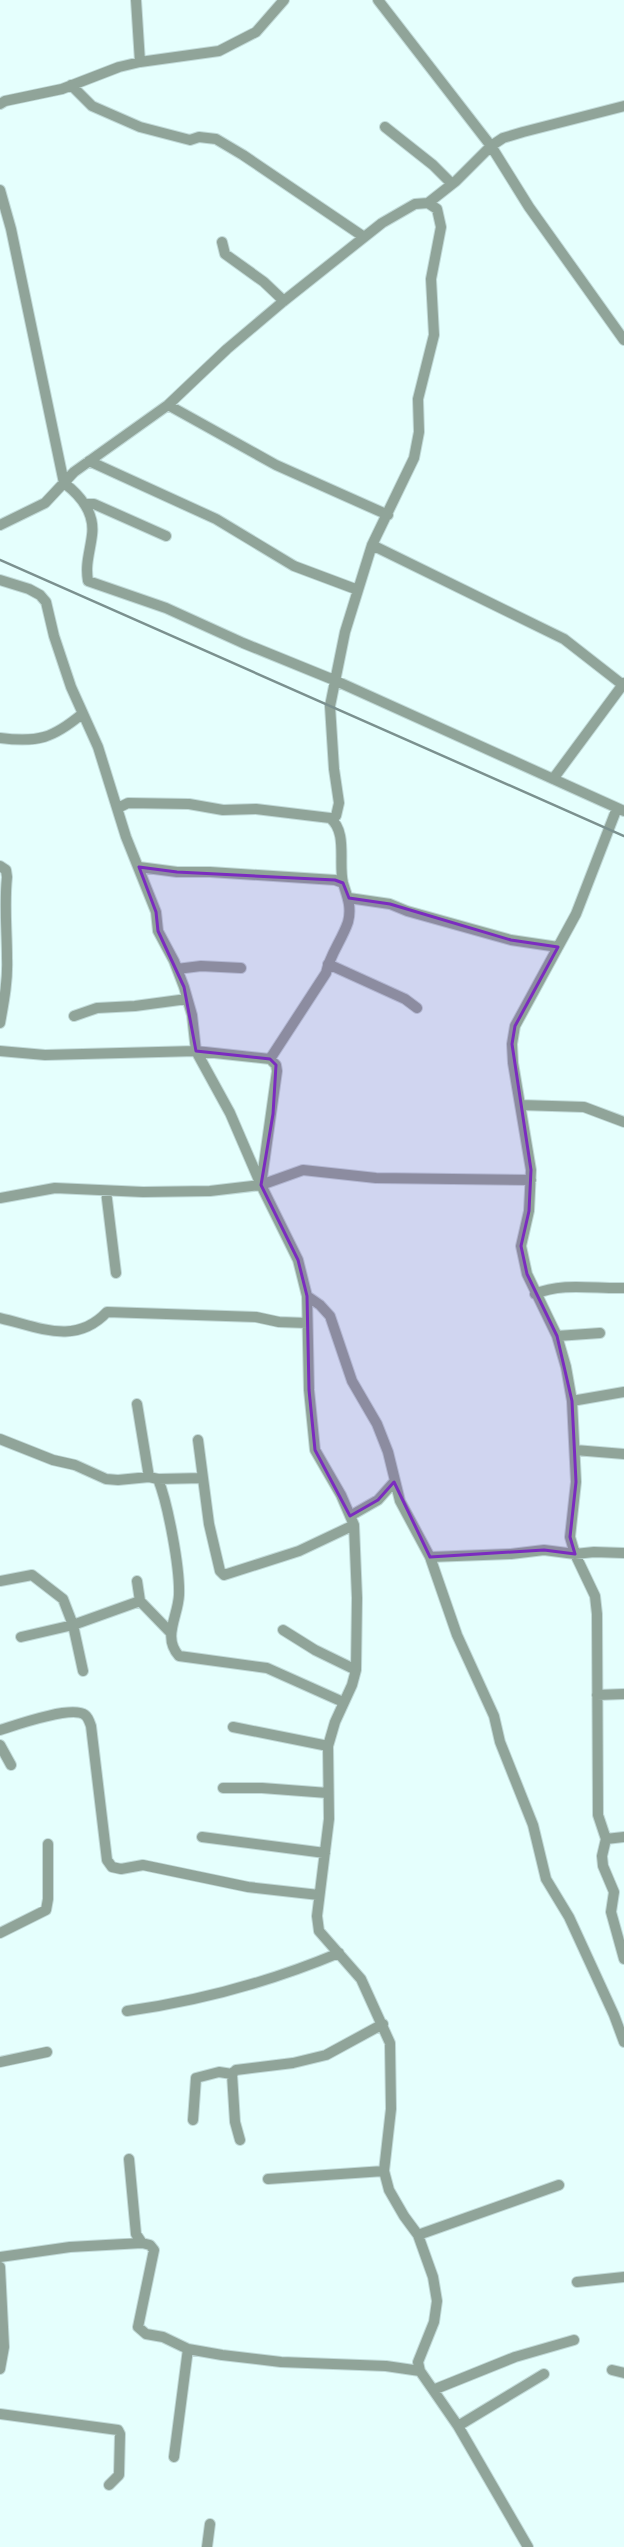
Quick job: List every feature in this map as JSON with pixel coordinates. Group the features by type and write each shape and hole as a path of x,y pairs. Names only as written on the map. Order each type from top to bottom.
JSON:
{"street":[{"path":"136,0 140,62"},
{"path":"0,104 5,101 71,85 140,62 219,51 256,32 284,0"},
{"path":"378,0 491,146 529,207 624,340"},
{"path":"71,85 92,106 140,127 190,140 199,137 216,139 243,155 364,237"},
{"path":"0,525 45,503 64,483 89,461 168,405 227,349 284,301 382,223 415,204 428,203 452,184 491,146 504,138 523,132 624,106"},
{"path":"385,127 433,165 452,184"},
{"path":"0,190 11,229 64,483 84,500 93,533 85,567 88,581 166,608 244,643 334,680 621,809 576,914 515,1026 512,1044 513,1063 531,1180 529,1211 521,1246 527,1274 535,1294 557,1336 572,1401 576,1482 570,1537 574,1554 595,1596 598,1815 606,1839 602,1856 603,1866 614,1892 611,1912 624,1959"},
{"path":"118,808 128,803 189,804 222,810 256,809 330,818 336,816 339,811 330,706 334,680 358,590 372,545 388,516 414,458 419,432 418,399 434,335 431,280 441,227 437,210 428,203"},
{"path":"222,242 225,254 264,282 284,301"},
{"path":"168,405 276,465 388,516"},
{"path":"89,461 216,519 294,566 358,590"},
{"path":"85,504 94,504 166,536"},
{"path":"372,545 564,639 623,684 553,779"},
{"path":"0,580 29,589 40,595 46,602 54,636 82,714 98,747 126,837 156,912 158,931 177,969 187,999 196,1051 230,1113 261,1185 298,1260 307,1296 309,1390 315,1450 341,1495 352,1520 357,1598 356,1670 328,1746 329,1819 317,1916 319,1931 361,1979 383,2024 390,2043 392,2072 391,2109 384,2171 389,2190 404,2216 418,2234 433,2277 437,2301 434,2322 418,2362 420,2371 458,2426 528,2547"},
{"path":"0,738 28,741 42,738 62,731 82,714"},
{"path":"270,1059 326,973 328,964 348,922 349,898 343,883 338,831 335,822 330,818"},
{"path":"0,866 6,870 7,877 2,924 6,986 0,1023"},
{"path":"139,867 177,872 210,872 335,880 343,883"},
{"path":"349,898 390,904 407,911 511,940 558,947"},
{"path":"328,964 405,999 417,1008"},
{"path":"177,969 201,966 241,968"},
{"path":"74,1016 97,1008 135,1006 187,999"},
{"path":"0,1051 46,1055 196,1051 270,1059 276,1065 278,1071 274,1088 269,1145 261,1185"},
{"path":"520,1105 584,1107 624,1122"},
{"path":"0,1198 55,1188 106,1190 210,1190 261,1185 303,1170 376,1178 450,1181 531,1180"},
{"path":"106,1190 116,1273"},
{"path":"535,1294 546,1289 624,1288"},
{"path":"307,1296 320,1305 330,1316 352,1381 377,1424 388,1452 394,1482 400,1501 430,1557 457,1635 494,1716 500,1742 533,1825 546,1879 569,1917 614,2015 624,2042"},
{"path":"0,1318 64,1333 86,1328 97,1322 106,1312 249,1317 279,1322 307,1323"},
{"path":"557,1336 600,1333"},
{"path":"572,1401 624,1392"},
{"path":"136,1404 153,1478 168,1517 178,1581 179,1594 171,1633 172,1647 179,1656 267,1668 343,1702"},
{"path":"0,1439 53,1460 75,1464 106,1479 203,1478"},
{"path":"198,1440 209,1524 220,1571 224,1575 299,1551 352,1520 378,1500 394,1482"},
{"path":"575,1450 624,1454"},
{"path":"430,1557 511,1554 544,1550 574,1554 594,1552 624,1553"},
{"path":"0,1581 32,1575 63,1599 73,1625 83,1671"},
{"path":"137,1581 140,1601 171,1633"},
{"path":"21,1637 73,1625 140,1601"},
{"path":"283,1630 315,1650 356,1670"},
{"path":"597,1695 624,1694"},
{"path":"0,1730 57,1714 81,1713 87,1716 93,1740 107,1860 112,1867 121,1869 143,1865 248,1887 319,1895"},
{"path":"233,1727 328,1746"},
{"path":"0,1745 11,1766"},
{"path":"223,1788 262,1788 328,1793"},
{"path":"202,1837 325,1853"},
{"path":"606,1839 624,1837"},
{"path":"0,1933 46,1910 48,1899 48,1844"},
{"path":"127,2011 169,2005 232,1989 313,1964 339,1953"},
{"path":"232,2074 236,2070 293,2064 326,2055 383,2024"},
{"path":"0,2062 46,2052"},
{"path":"194,2120 196,2078 219,2072 232,2074"},
{"path":"232,2074 235,2122 240,2140"},
{"path":"129,2159 136,2234 142,2243"},
{"path":"268,2179 384,2171"},
{"path":"418,2234 559,2185"},
{"path":"0,2257 70,2247 142,2243 150,2245 154,2250 138,2327 146,2334 162,2337 188,2349 265,2360 386,2366 420,2371"},
{"path":"0,2267 4,2347 0,2369"},
{"path":"577,2282 624,2277"},
{"path":"433,2390 515,2357 574,2340"},
{"path":"174,2457 188,2349"},
{"path":"612,2370 624,2373"},
{"path":"458,2426 544,2374"},
{"path":"0,2414 118,2430 120,2434 119,2475 108,2485"},
{"path":"207,2547 210,2524"}],"highlighted area":[{"path":"139,867 177,872 335,880 343,883 349,898 390,904 511,940 558,947 515,1026 512,1044 531,1170 529,1211 521,1246 527,1274 557,1336 572,1401 576,1482 570,1537 575,1554 544,1550 430,1557 394,1482 378,1500 350,1516 315,1450 309,1390 307,1296 298,1260 261,1185 273,1114 276,1065 270,1059 196,1051 184,987 158,931 156,912"}],"railway":[{"path":"0,560 624,836"}]}
